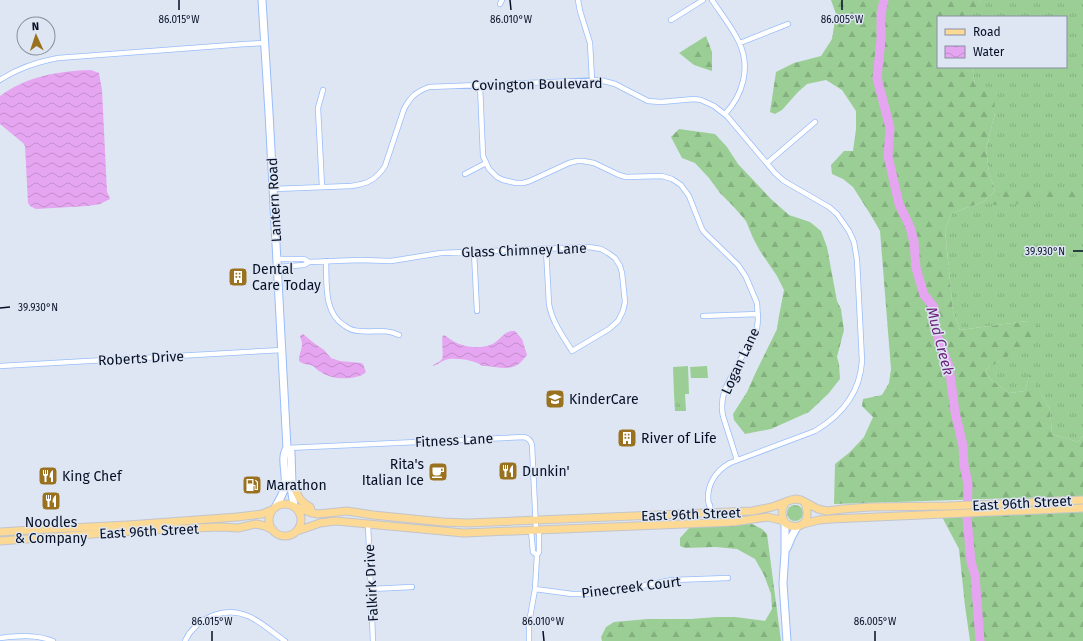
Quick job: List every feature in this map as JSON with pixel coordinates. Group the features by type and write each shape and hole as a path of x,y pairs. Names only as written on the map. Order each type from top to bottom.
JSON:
{"main road":[{"path":"292,484 298,497 303,503 310,507 312,513"},
{"name":"East 96th Street","path":"295,507 320,514 336,511 347,511 373,515 461,523 702,514 758,510 772,507 793,499 798,499 818,509 827,511 870,507 948,510"},
{"name":"East 96th Street","path":"297,531 316,524 328,522 368,524 464,533 668,525 740,521 766,517 784,522 791,527 826,519 1083,500"},
{"path":"784,522 782,516 783,507 787,502"},
{"path":"286,503 295,507 301,516 300,526 297,531 292,534 282,535 273,530 270,526 269,520 274,508 286,503"},
{"path":"800,525 807,514 805,503"},
{"name":"East 96th Street","path":"0,532 237,517 262,514 274,508"},
{"name":"East 96th Street","path":"986,508 1083,508"},
{"path":"668,525 686,520 708,518 711,513"},
{"name":"East 96th Street","path":"0,541 146,530 220,527 238,528 256,524 273,530"}],"street":[{"name":"Lantern Road","path":"262,0 274,189 287,448 290,452 291,487 295,507"},
{"path":"578,0 590,43 592,80"},
{"path":"672,20 703,0"},
{"path":"712,0 740,44 743,53 743,85 736,100 725,114"},
{"path":"740,44 788,24"},
{"path":"0,80 22,68 58,58 244,44 265,44"},
{"name":"Covington Boulevard","path":"274,189 361,185 369,182 381,172 385,166 404,109 408,102 414,95 429,87 600,80 614,84 648,101 661,102 694,99 702,100 725,114 784,181 829,207 837,214 849,231 854,242 858,260 861,369 857,384 850,399 839,414 826,424 815,431 724,466 712,479 708,494 711,513"},
{"name":"Logan Lane","path":"480,84 483,156 489,169 497,177 516,183 530,181 569,163 577,161 588,162 626,177 662,176 672,179 681,185 688,193 704,232 736,262 741,269 755,296 758,314 757,328 723,395 722,416 738,460"},
{"path":"322,187 318,108 323,90"},
{"path":"767,163 815,122"},
{"path":"465,174 486,163"},
{"name":"Glass Chimney Lane","path":"278,268 304,265 309,262 360,260 390,262 441,254 474,252 589,247 602,249 615,258 622,273 625,302 621,316 609,329 572,351 550,312 546,249"},
{"path":"474,252 476,311"},
{"name":"Glass Chimney Lane","path":"277,259 304,259 309,262"},
{"path":"326,261 328,302 336,319 341,324 353,330 388,331 399,335"},
{"path":"703,316 758,314"},
{"name":"Roberts Drive","path":"0,366 282,350"},
{"name":"Fitness Lane","path":"287,448 524,437 528,439 532,445 536,529"},
{"name":"Lantern Road","path":"274,508 285,487 284,452 287,448"},
{"path":"702,514 709,505"},
{"path":"784,522 785,554 783,588 787,641"},
{"name":"Falkirk Drive","path":"368,524 373,641"},
{"path":"785,554 792,536 800,525"},
{"path":"536,529 533,552 537,555"},
{"path":"529,641 537,555 539,552 536,529"},
{"name":"Pinecreek Court","path":"535,589 572,594 596,594 672,580 728,578"},
{"path":"371,589 412,587"},
{"path":"185,641 191,631 202,621 210,616 231,612 245,615 256,620 285,641"},
{"path":"0,638 33,636 53,641"}],"green space":[{"path":"831,0 981,0 972,12 971,16 937,16 937,68 972,68 975,85 983,84 994,92 995,113 986,149 989,172 995,191 983,202 952,213 945,230 953,311 960,330 1028,321 1039,327 1035,340 985,370 990,379 1009,393 1025,391 1030,373 1050,410 1052,434 1078,442 1083,436 1083,496 834,504 835,464 850,452 864,437 873,417 862,406 863,399 882,395 889,383 891,369 880,231 853,187 843,179 832,174 831,165 844,151 853,151 856,129 856,111 842,90 826,80 807,84 782,110 775,114 770,112 776,72 794,63 821,56 832,39 836,14"},
{"path":"981,0 1083,0 1083,436 1078,442 1052,434 1050,410 1030,374 1025,391 1009,393 990,379 985,370 1034,340 1028,321 960,330 953,311 945,230 952,213 983,202 995,191 989,172 986,149 995,113 975,85 972,68 1067,68 1067,16 971,16 971,12"},
{"path":"706,36 712,52 712,71 694,65 679,53"},
{"path":"679,129 715,134 727,147 738,164 771,199 789,215 810,222 821,231 827,247 837,301 841,309 844,330 837,357 840,379 828,394 809,412 771,429 745,434 734,420 733,414 747,392 777,329 784,290 777,276 760,251 746,221 695,163 682,158 671,137"},
{"path":"1004,187 1009,192 1034,189 1083,187 1083,200 992,205"},
{"path":"688,366 689,394 674,394 673,367"},
{"path":"707,366 708,378 691,378 690,367"},
{"path":"674,394 685,394 686,411 675,411"},
{"path":"795,505 801,507 803,513 801,519 795,521 789,519 787,513 789,507"},
{"path":"1083,512 1083,641 970,641 959,549 942,517"},
{"path":"752,524 762,529 767,534 781,641 602,641 601,637 606,627 614,622 648,619 691,619 716,617 735,617 765,621 772,609 771,594 764,575 755,559 737,549 716,547 685,548 680,546 680,538 690,527"}],"water":[{"path":"91,70 99,73 102,90 107,192 110,199 100,204 88,206 36,209 28,203 25,146 0,124 0,96 10,89 32,79 55,73"},
{"path":"511,331 515,331 522,339 527,355 517,365 502,368 482,366 470,361 449,359 433,366 443,357 443,335 461,345 481,347 493,344"},
{"path":"303,334 324,350 331,358 340,361 361,363 363,364 366,372 359,376 338,378 325,374 313,366 301,363 299,361 302,346 300,337"}],"waterway":[{"name":"Mud Creek","path":"884,0 881,14 881,40 877,78 890,128 888,156 899,204 910,227 914,242 916,268 924,295 934,307 935,325 939,341 949,366 955,412 963,446 964,465 968,484 967,518 971,562 975,575 980,641"}],"place":[{"name":"Dental Care Today","path":"238,277"},
{"name":"KinderCare","path":"555,399"},
{"name":"River of Life","path":"627,438"},
{"name":"Dunkin'","path":"508,471"},
{"name":"Rita's Italian Ice","path":"438,472"},
{"name":"King Chef","path":"48,476"},
{"name":"Marathon","path":"252,485"},
{"name":"Noodles & Company","path":"51,501"}]}
